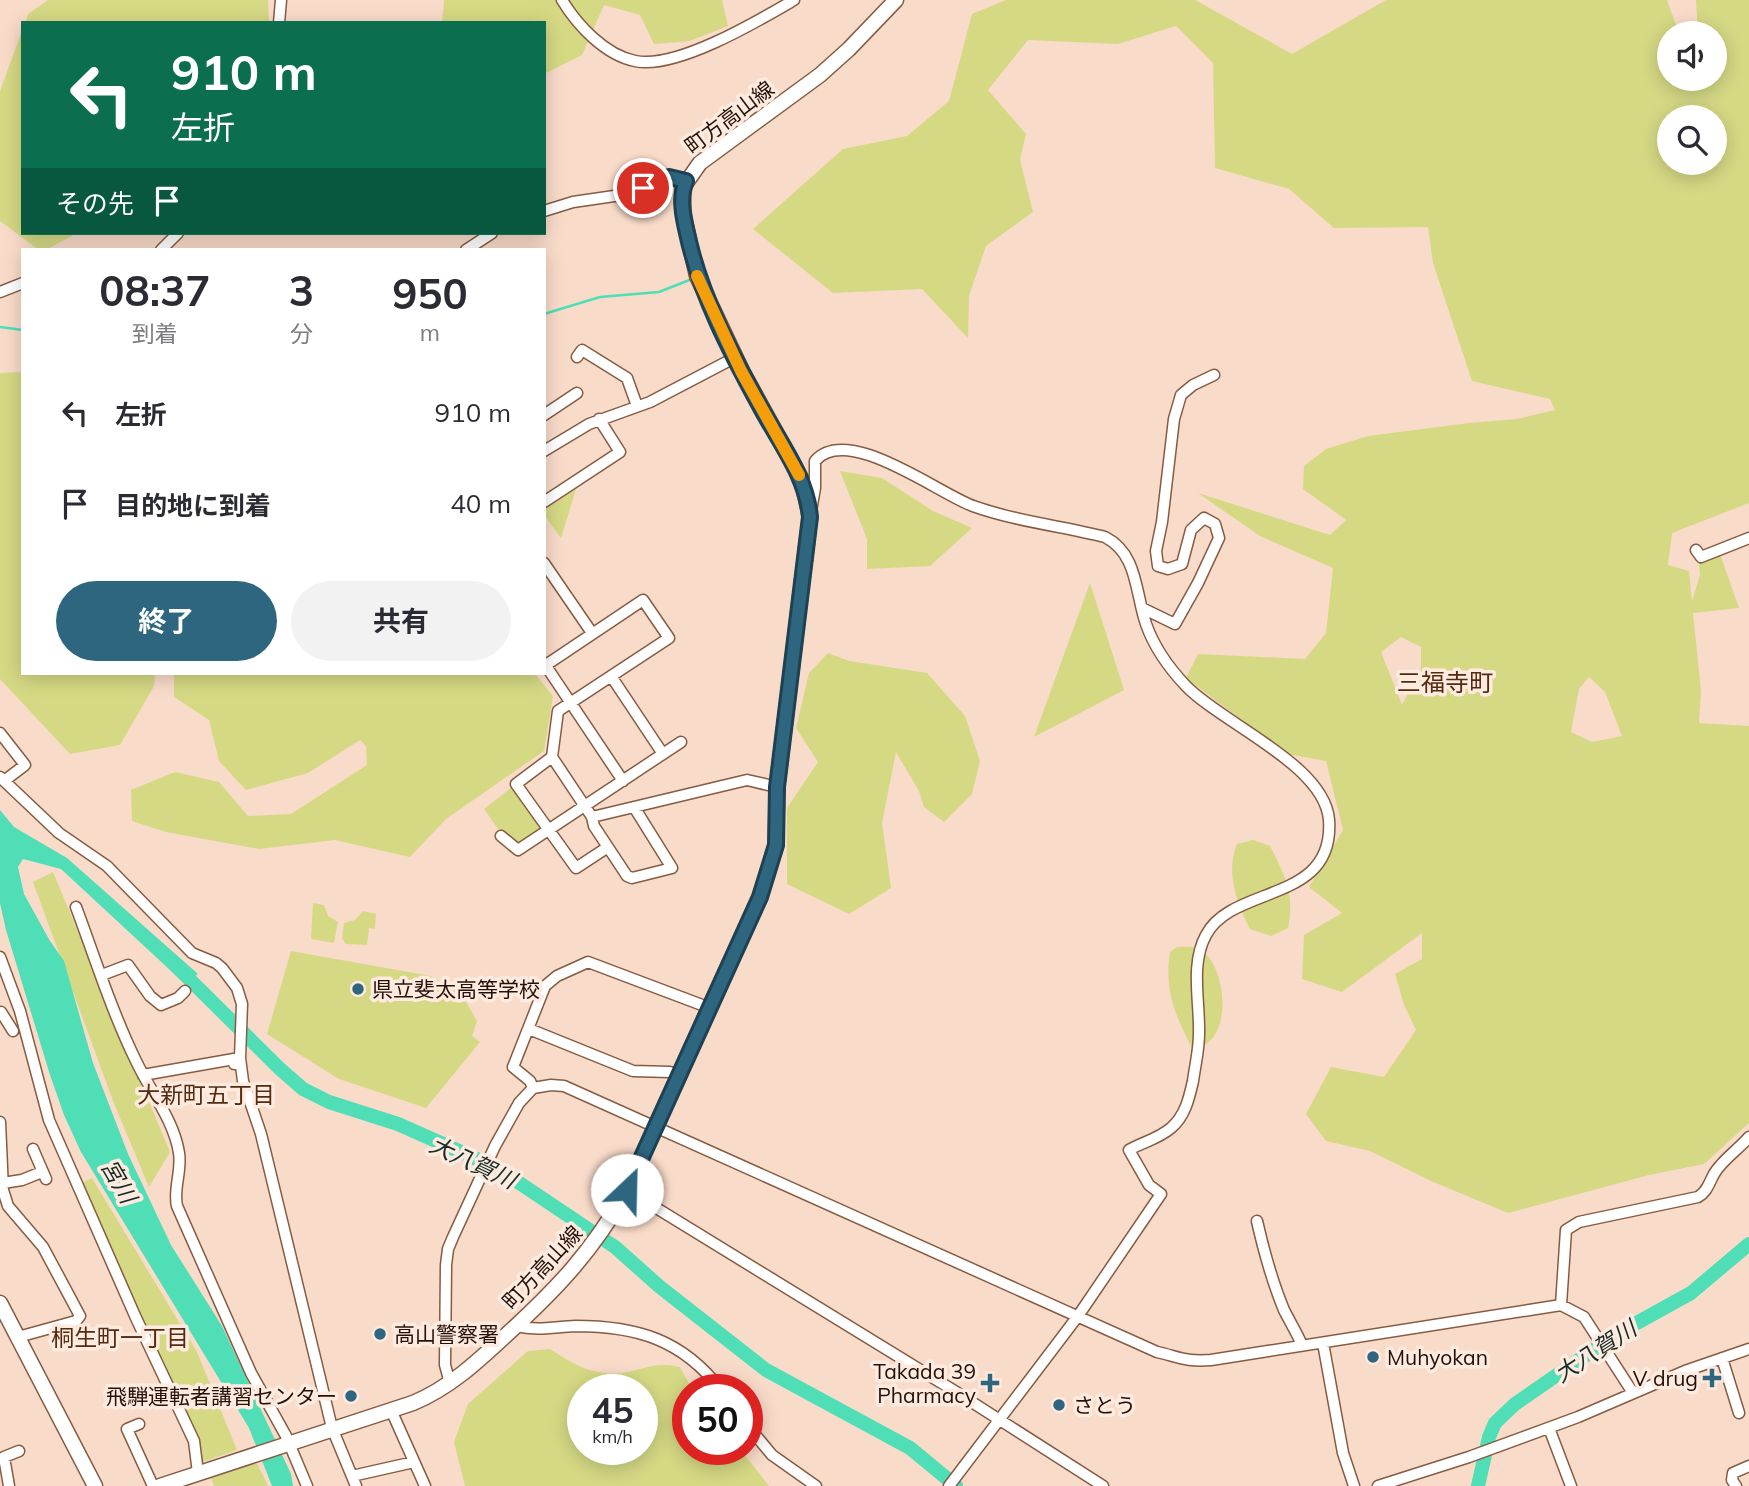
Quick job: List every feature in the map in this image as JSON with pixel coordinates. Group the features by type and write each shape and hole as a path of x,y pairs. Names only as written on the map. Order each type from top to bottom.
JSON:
{"main road":[{"name":"町方高山線","path":"160,1486 391,1410 427,1397 450,1383 551,1294 586,1254 612,1218 627,1190 760,897 772,864 776,845 777,787 810,517 802,480 760,407 702,289 683,213 683,187 699,163 820,75 896,0"},
{"path":"0,1303 95,1486"}],"street":[{"path":"279,21 281,0"},
{"path":"562,0 579,23 602,44 626,58 648,62 702,47 762,19 793,0"},
{"path":"546,210 573,202 628,194 669,177 686,181"},
{"path":"163,248 176,235"},
{"path":"470,248 489,235"},
{"path":"0,292 21,284"},
{"path":"577,356 582,350 627,378 637,406"},
{"path":"546,450 599,419 650,402 736,357"},
{"path":"1142,608 1175,624 1219,538 1214,524 1204,519 1191,530 1182,564 1168,569 1158,566 1156,551 1174,419 1181,395 1193,385 1214,375"},
{"path":"546,414 576,393"},
{"path":"546,501 620,452 599,419"},
{"path":"810,517 815,488 814,468 818,457 845,452 880,458 972,506 1112,541 1131,562 1153,639 1180,680 1219,714 1306,775 1323,798 1328,813 1329,827 1324,849 1310,871 1279,892 1222,916 1207,932 1198,962 1199,1037 1187,1106 1179,1120 1165,1133 1129,1150 1149,1185 1161,1194 1078,1317 949,1486"},
{"path":"1696,550 1701,557 1749,538"},
{"path":"546,565 592,633"},
{"path":"546,663 642,600 669,638 558,711 552,757 627,876 632,878 671,868 634,807"},
{"path":"546,665 623,781"},
{"path":"611,676 663,754"},
{"path":"0,733 25,765 2,779 59,833 117,875 192,953 216,962 227,972 237,988 242,1009 240,1061 243,1080 261,1134 332,1428 354,1481 414,1462"},
{"path":"500,836 517,850 681,742"},
{"path":"552,757 516,784 576,868 608,847"},
{"path":"592,817 747,780 777,787"},
{"path":"76,907 127,1041 172,1129 179,1153 180,1170 175,1198 177,1206 251,1373 307,1486"},
{"path":"0,957 20,1012 49,1120 113,1268 194,1441 202,1472"},
{"path":"534,1088 530,1081 513,1068 538,999 545,986 557,976 588,962 710,1008"},
{"path":"102,975 128,965 150,996 161,1005 178,998 185,991"},
{"path":"0,1012 13,1031"},
{"path":"529,1029 633,1071 670,1072 679,1076"},
{"path":"143,1075 234,1059 234,1064 240,1061"},
{"path":"450,1383 445,1365 447,1257 453,1237 512,1112 534,1088 551,1085 564,1086 1078,1317 1157,1352 1182,1360 1211,1360 1561,1305 1584,1317 1633,1393"},
{"path":"0,1122 3,1183 8,1206 48,1254 80,1316 76,1321 18,1337"},
{"path":"1561,1305 1566,1230 1579,1222 1698,1197 1707,1189 1723,1163 1749,1136"},
{"path":"3,1183 44,1176 33,1149"},
{"path":"627,1190 953,1390 1103,1486"},
{"path":"1257,1221 1273,1283 1302,1345"},
{"path":"516,1326 530,1330 601,1326 636,1332 682,1350 707,1374"},
{"path":"1323,1343 1343,1452 1354,1486"},
{"path":"1378,1486 1508,1443 1685,1370 1748,1351"},
{"path":"1722,1358 1740,1413"},
{"path":"391,1410 425,1486"},
{"path":"139,1424 127,1429 153,1486"},
{"path":"1549,1428 1571,1486"},
{"path":"763,1444 772,1455 816,1486"},
{"path":"9,1486 4,1457 19,1451"},
{"path":"1736,1486 1732,1480 1733,1473 1749,1466"}],"shaded area":[{"path":"48,0 268,0 269,21 26,21 28,14"},
{"path":"444,0 722,0 728,26 690,41 654,44 640,15 604,5 582,55 546,73 546,21 442,21"},
{"path":"1006,0 1195,0 1292,54 1386,0 1667,0 1675,21 1657,21 1657,91 1727,91 1727,21 1697,21 1696,0 1749,0 1749,503 1672,533 1668,565 1689,571 1692,601 1700,575 1699,563 1720,554 1739,608 1693,613 1701,691 1699,723 1749,726 1749,1123 1704,1164 1649,1175 1508,1213 1431,1181 1370,1151 1326,1141 1306,1114 1331,1067 1384,1077 1416,1030 1404,1005 1395,974 1422,959 1422,933 1342,992 1302,979 1304,935 1342,913 1309,887 1343,830 1326,761 1287,754 1186,678 1198,654 1305,659 1326,633 1333,568 1260,536 1198,493 1330,535 1346,520 1303,489 1304,466 1326,449 1368,436 1517,419 1555,410 1550,399 1472,381 1433,263 1428,227 1334,228 1289,189 1215,168 1213,63 1176,26 1118,44 1028,40 988,90 1026,134 1020,160 1033,212 986,246 969,296 968,338 922,289 833,293 753,229 843,149 907,136 949,101 972,14","holes":["1401,637 1421,647 1421,669 1402,705 1381,652","1589,677 1605,692 1622,736 1592,742 1571,732 1579,689"]},
{"path":"21,33 21,235 73,235 50,248 36,248 0,221 0,91"},
{"path":"21,372 21,675 155,675 154,686 120,745 70,754 0,679 0,373"},
{"path":"840,471 882,478 933,511 972,528 930,566 867,569 867,539"},
{"path":"576,489 561,538 546,518 546,509"},
{"path":"1090,583 1124,690 1034,737"},
{"path":"828,653 849,661 927,673 965,716 980,761 972,794 944,822 924,807 919,791 896,752 882,823 891,888 849,914 787,884 787,808 818,762 796,728 809,673"},
{"path":"174,675 536,675 553,696 544,751 446,819 410,857 335,840 259,849 166,832 132,821 131,790 175,772 219,782 248,816 291,814 367,765 366,746 360,740 308,773 246,790 219,761 209,720 174,697"},
{"path":"513,786 542,825 542,831 517,846 501,833 484,809"},
{"path":"1253,840 1270,846 1284,876 1289,895 1288,928 1271,936 1250,929 1234,888 1232,866 1237,844"},
{"path":"53,872 170,1152 149,1187 113,1101 33,882"},
{"path":"313,903 324,905 328,916 338,922 334,943 311,939"},
{"path":"363,911 376,914 375,929 369,928 367,945 346,944 342,938 344,923 355,920"},
{"path":"1177,947 1197,948 1209,957 1221,986 1221,1020 1215,1034 1206,1044 1192,1048 1176,1013 1170,990 1170,952"},
{"path":"291,951 431,976 462,995 477,1021 472,1036 480,1042 426,1108 339,1079 267,1034"},
{"path":"92,1178 197,1352 237,1450 202,1462 79,1184"},
{"path":"550,1349 583,1367 614,1374 650,1366 680,1367 684,1374 672,1374 672,1465 753,1465 769,1486 465,1486 454,1442 468,1404 528,1351"},
{"path":"257,1463 268,1486 214,1486 211,1478"}],"water":[{"name":"宮川","path":"0,810 14,827 67,858 198,974 184,983 61,869 23,859 18,867 24,894 64,961 93,1063 128,1154 171,1245 222,1326 291,1474 293,1486 272,1486 249,1428 81,1152 64,1115 0,903"}],"waterway":[{"path":"546,313 600,297 659,292 692,279"},
{"path":"0,327 21,330"},
{"name":"大八賀川","path":"176,966 303,1089 329,1102 398,1124 497,1168 615,1247 660,1287 766,1370 910,1448 956,1486"},
{"name":"大八賀川","path":"1478,1486 1489,1437 1495,1423 1515,1404 1615,1335 1691,1293 1749,1244"}],"slow traffic":[{"path":"697,276 741,371 799,475"}],"place":[{"name":"県立斐太高等学校","path":"358,989"},
{"name":"高山警察署","path":"380,1334"},
{"name":"Muhyokan","path":"1373,1357"},
{"name":"V drug","path":"1712,1378"},
{"name":"Takada 39 Pharmacy","path":"990,1383"},
{"name":"飛騨運転者講習センター","path":"351,1396"},
{"name":"さとう","path":"1059,1405"}],"district":[{"name":"三福寺町","path":"1445,682"},
{"name":"大新町五丁目","path":"206,1094"},
{"name":"桐生町一丁目","path":"120,1337"}],"route":[{"path":"627,1190 760,897 772,864 776,845 777,787 810,517 802,480 741,371 697,276 682,206 686,181 669,177 643,188"}]}
